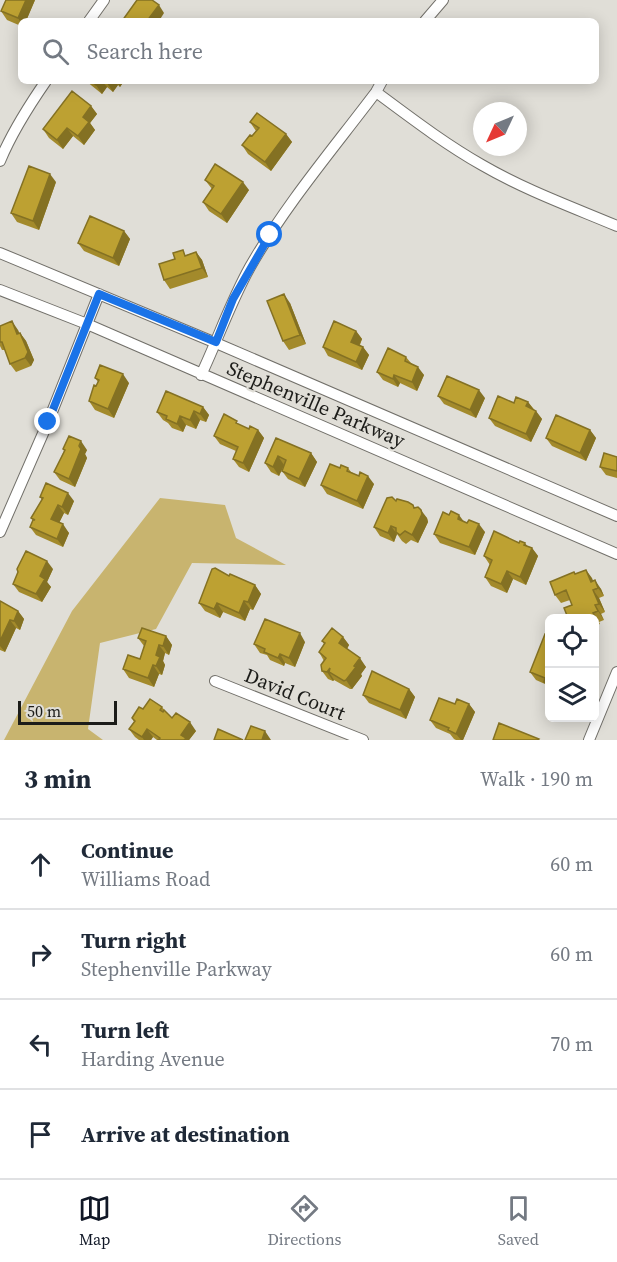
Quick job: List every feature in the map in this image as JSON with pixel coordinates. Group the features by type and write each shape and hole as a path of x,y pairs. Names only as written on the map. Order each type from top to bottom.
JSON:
{"street":[{"path":"91,18 104,0"},
{"path":"428,18 443,0"},
{"path":"0,161 24,113 43,84"},
{"path":"201,375 233,299 270,235 291,203 380,84"},
{"path":"376,92 435,136 485,167 617,226"},
{"name":"Stephenville Parkway","path":"0,253 216,342 617,516"},
{"name":"Stephenville Parkway","path":"0,290 87,324 617,554"},
{"path":"0,532 48,422 99,294"},
{"path":"589,740 617,672"},
{"name":"David Court","path":"215,681 363,740"}],"shaded area":[{"path":"160,498 225,505 236,538 286,565 192,563 156,629 100,643 88,729 103,740 4,740 72,611"}],"building":[{"path":"6,0 26,0 18,18 1,11"},
{"path":"137,0 152,0 159,5 149,18 124,18"},
{"path":"72,91 91,106 83,117 89,122 78,136 67,128 57,140 43,129"},
{"path":"257,113 286,134 265,162 242,145 259,128 250,122"},
{"path":"215,164 243,182 221,214 203,202 214,186 205,180"},
{"path":"29,166 50,174 33,221 11,213"},
{"path":"90,216 124,231 113,258 78,243"},
{"path":"183,250 185,256 196,252 202,268 164,280 159,264 175,259 173,253"},
{"path":"284,294 300,335 283,341 267,301"},
{"path":"12,321 28,352 25,358 10,364 2,342 0,342 0,326"},
{"path":"334,321 356,331 351,342 363,347 356,362 323,347"},
{"path":"388,348 406,357 405,361 418,367 412,382 394,375 393,379 377,372"},
{"path":"100,365 123,374 108,409 89,401 94,385 96,386 99,380 95,378"},
{"path":"447,376 479,390 470,410 438,396"},
{"path":"166,391 203,407 200,414 194,411 190,420 180,416 177,424 166,419 167,416 157,412"},
{"path":"498,396 514,403 516,397 528,402 526,406 536,411 526,434 489,418"},
{"path":"224,414 237,421 236,423 258,430 243,463 233,459 238,447 214,436"},
{"path":"556,415 590,430 580,453 546,438"},
{"path":"69,436 81,441 79,446 81,449 69,479 54,472"},
{"path":"276,438 311,453 299,479 282,471 286,460 278,456 273,467 265,463"},
{"path":"604,453 617,457 617,471 600,467"},
{"path":"330,464 340,468 341,465 348,468 347,471 359,476 360,472 368,476 357,501 321,485"},
{"path":"46,483 68,493 62,507 58,505 51,519 63,524 57,539 30,527 35,520 31,518 43,498 40,497"},
{"path":"392,497 396,501 397,499 408,502 414,508 418,507 421,510 422,514 412,535 405,531 400,535 396,532 396,528 391,526 388,533 374,527 387,498"},
{"path":"451,511 459,515 458,519 467,523 469,520 479,524 469,547 434,534 443,512 449,515"},
{"path":"494,531 532,548 520,577 507,571 501,584 485,577 492,560 484,556"},
{"path":"26,551 47,561 40,576 45,579 36,594 13,584"},
{"path":"215,568 229,576 230,574 255,585 248,602 244,601 239,613 217,603 214,609 199,603 212,569"},
{"path":"586,570 591,582 595,580 598,588 593,590 599,604 595,605 598,611 594,614 566,614 564,608 572,605 566,590 555,595 550,582 574,572 575,574"},
{"path":"0,601 18,611 14,621 10,620 0,641"},
{"path":"265,619 300,633 289,658 280,654 278,658 264,652 265,649 254,644"},
{"path":"142,628 166,636 163,646 159,645 156,655 160,657 156,666 153,665 148,678 123,669 128,655 140,659 146,641 138,638"},
{"path":"332,628 343,637 339,643 360,658 354,666 356,667 344,681 329,672 330,668 327,672 322,671 321,665 326,658 319,652 325,643 322,641"},
{"path":"545,634 545,678 530,672"},
{"path":"372,671 409,689 400,710 363,695"},
{"path":"439,698 455,704 457,699 469,704 456,734 448,730 449,728 430,720"},
{"path":"150,699 172,718 176,713 190,722 181,735 186,738 184,740 158,740 160,738 147,729 142,737 129,729 135,721 132,718 139,707 143,709"},
{"path":"499,723 539,739 493,740"},
{"path":"251,726 265,731 262,740 245,740"},
{"path":"218,729 243,740 214,740"}],"route":[{"path":"48,422 99,294 216,342 233,299 270,235"}]}
